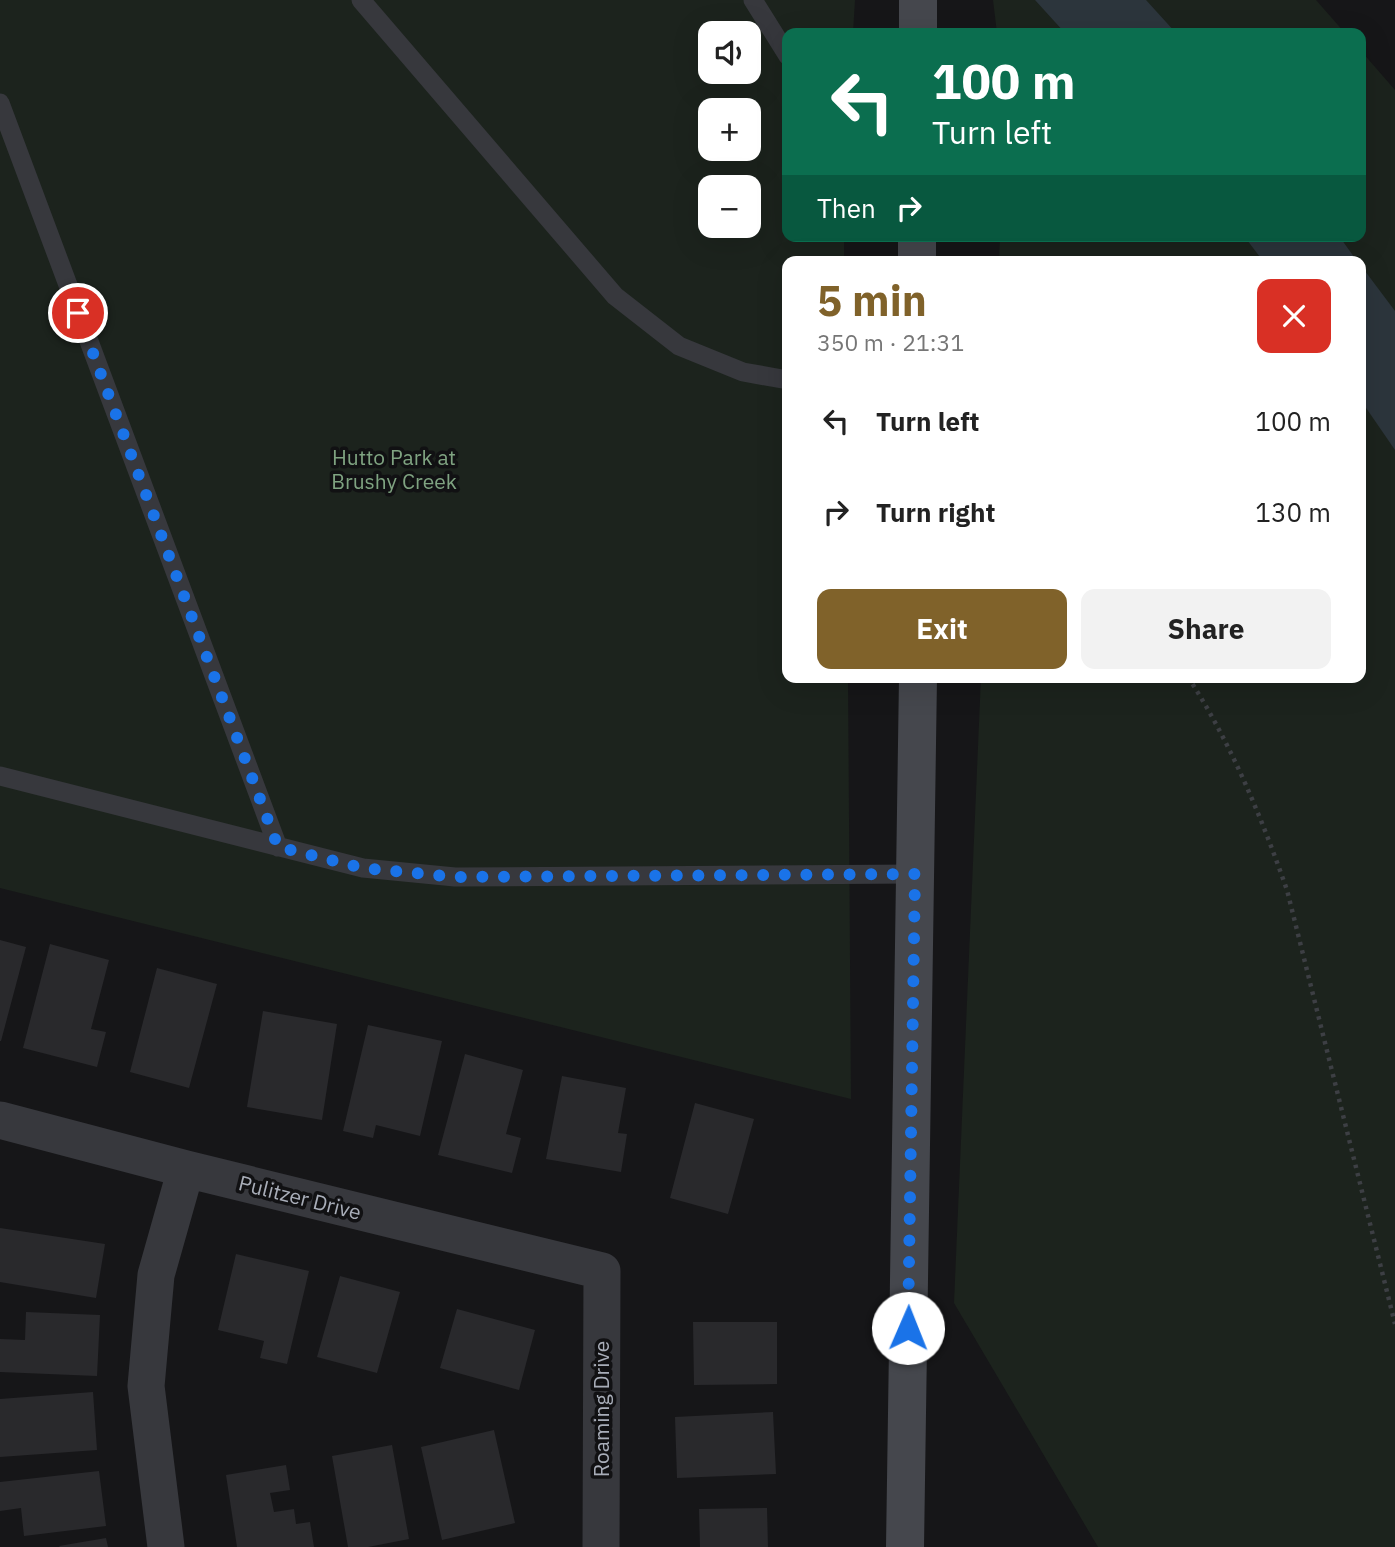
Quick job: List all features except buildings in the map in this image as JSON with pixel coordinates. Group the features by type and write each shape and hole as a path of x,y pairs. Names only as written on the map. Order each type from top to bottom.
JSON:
{"street":[{"path":"905,1547 918,683"},
{"name":"Pulitzer Drive","path":"0,1120 186,1169 602,1271"},
{"path":"166,1547 146,1386 156,1275 186,1169"},
{"name":"Roaming Drive","path":"601,1547 602,1271"}],"lane":[{"path":"362,0 615,296 679,346 743,372 782,379"},
{"path":"753,0 782,46"},
{"path":"0,103 278,847"},
{"path":"0,776 363,868 455,877 915,874"}],"path":[{"path":"1191,683 1227,746 1267,831 1287,890 1395,1324"}],"green space":[{"name":"Hutto Park at Brushy Creek","path":"0,0 855,0 853,28 782,28 782,242 844,242 844,256 782,256 782,683 848,683 851,1099 0,888"},
{"path":"993,0 1316,0 1341,28 996,28"},
{"path":"1366,57 1395,90 1395,1547 1098,1547 954,1303 981,683 1366,683 1366,256 999,256 1000,242 1366,242"}],"shaded area":[{"path":"1035,0 1146,0 1171,28 1060,28"},
{"path":"1249,242 1343,242 1353,256 1259,256"},
{"path":"1366,272 1395,311 1395,450 1366,408"}],"route":[{"path":"78,313 278,847 363,868 455,877 915,874 908,1328"}]}
